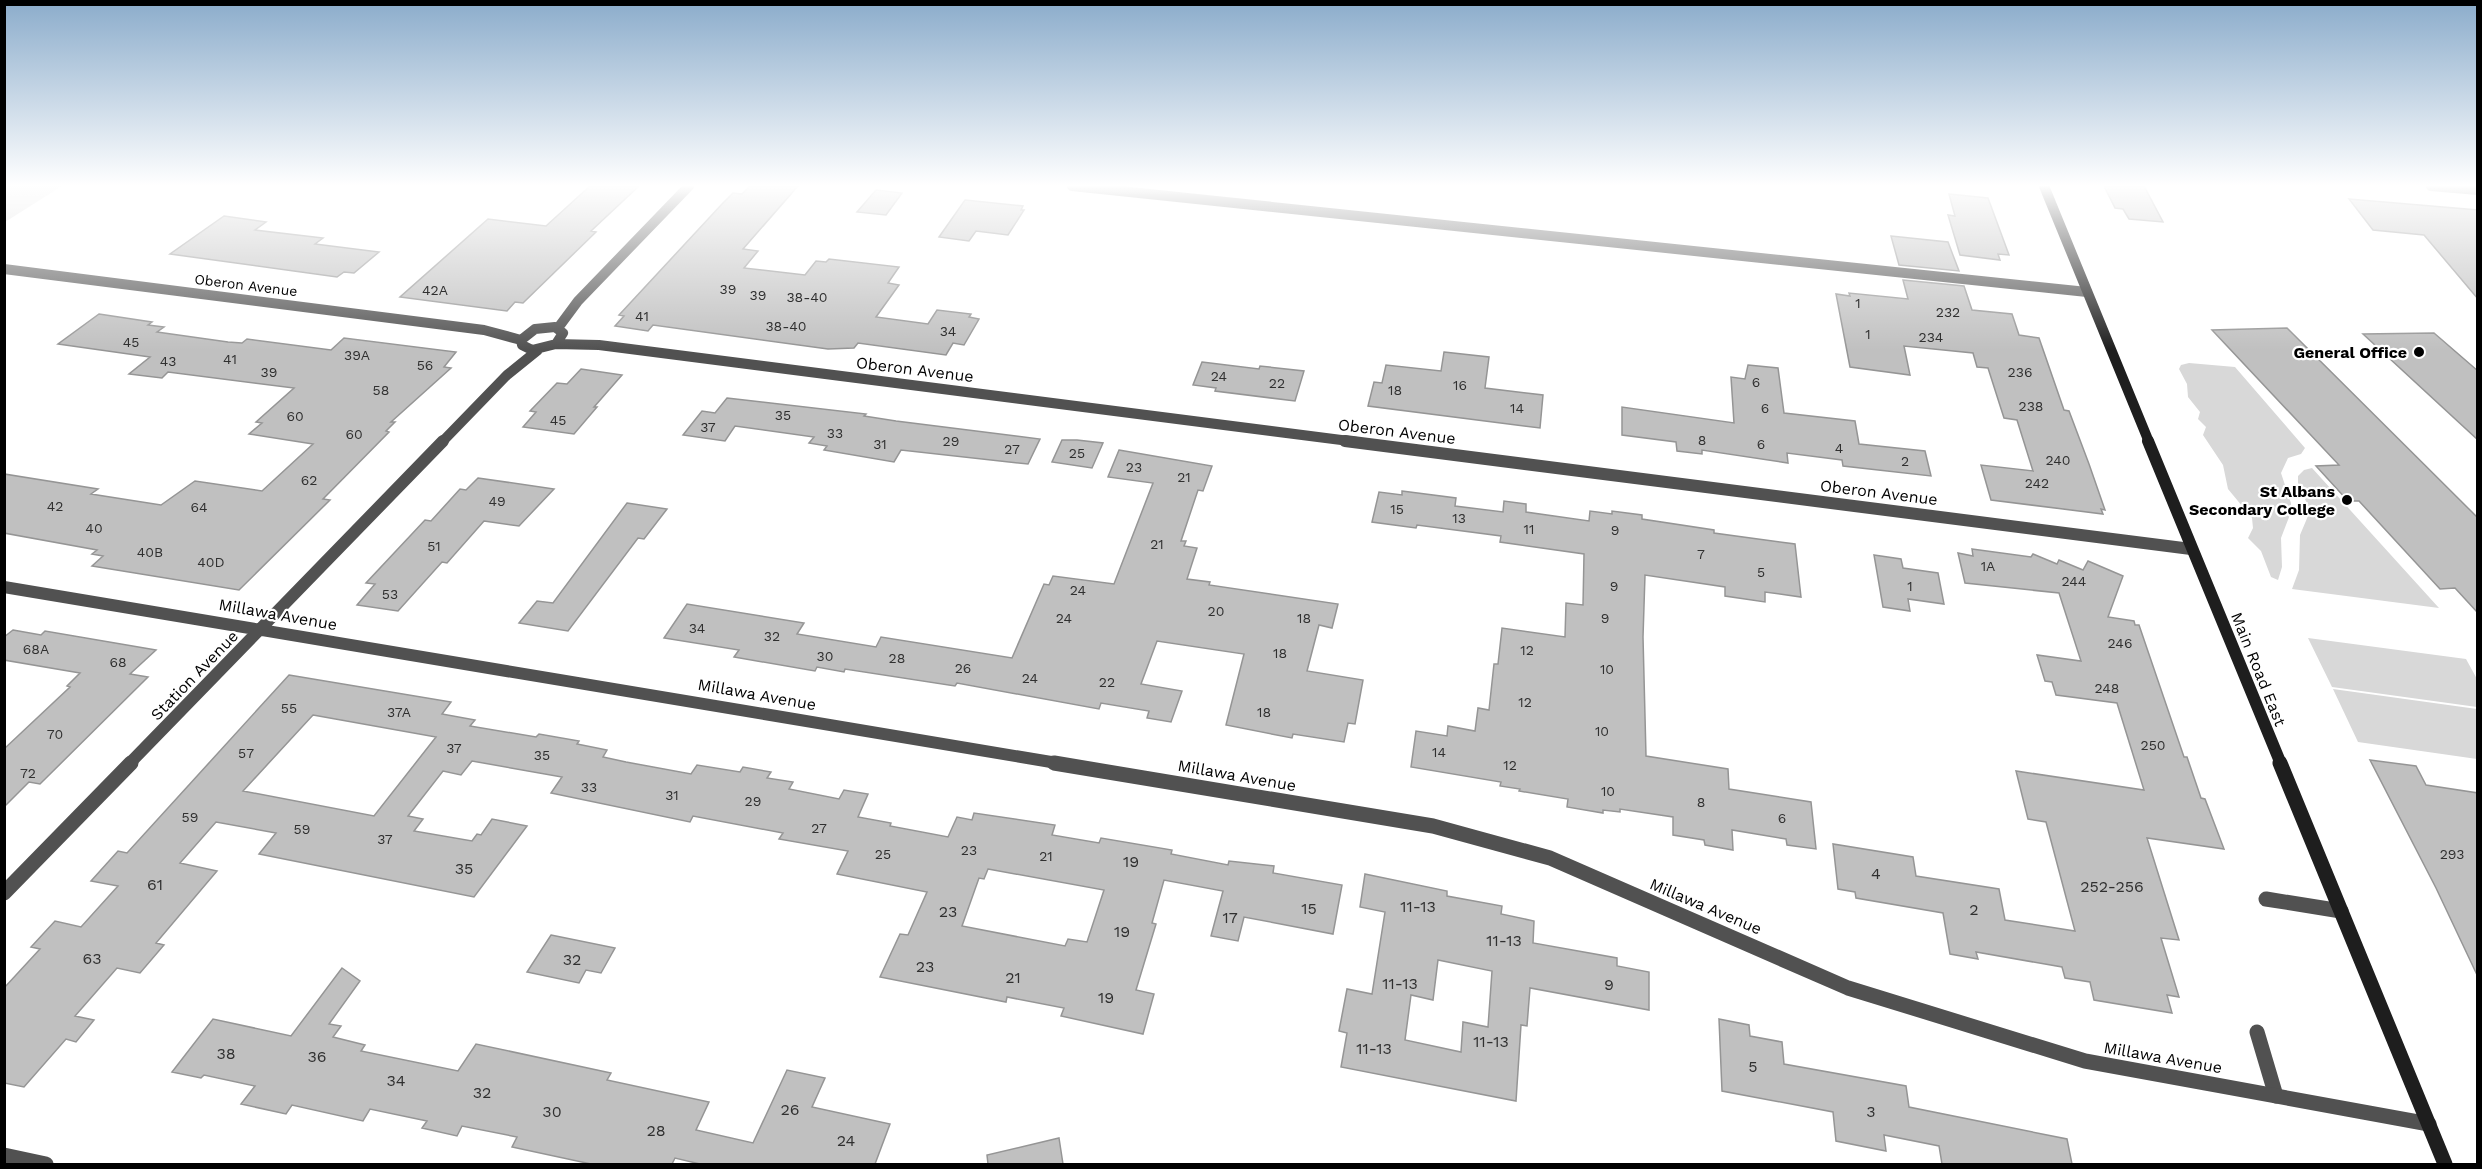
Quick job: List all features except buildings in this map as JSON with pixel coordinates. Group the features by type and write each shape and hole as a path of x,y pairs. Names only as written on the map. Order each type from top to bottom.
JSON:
{"main road":[{"name":"Main Road East","path":"2066,241 2445,1164"}],"street":[{"path":"531,331 545,327 578,301 636,241"},
{"path":"1594,241 2087,292"},
{"name":"Oberon Avenue","path":"4,269 484,330 531,331"},
{"path":"538,350 559,336 578,301"},
{"name":"Oberon Avenue","path":"545,327 559,336 599,345 2191,549"},
{"name":"Oberon Avenue","path":"484,330 538,350"},
{"name":"Station Avenue","path":"507,375 531,331"},
{"name":"Station Avenue","path":"4,893 507,375 538,350"},
{"name":"Millawa Avenue","path":"4,587 1433,826 1550,858 1848,988 2085,1061 2429,1124"},
{"path":"2266,899 2341,911"},
{"path":"2257,1032 2276,1096"},
{"path":"4,1155 46,1164"}],"shaded area":[{"path":"2189,363 2235,367 2305,448 2301,454 2288,458 2281,473 2291,503 2291,512 2281,538 2282,567 2278,580 2271,577 2261,551 2248,538 2253,528 2252,518 2228,489 2223,465 2203,435 2206,427 2198,419 2200,412 2188,397 2187,384 2179,369 2181,365"},
{"path":"2312,468 2439,608 2292,589 2299,570 2300,535 2308,516 2308,506 2298,483 2298,476 2304,470"},
{"path":"2308,638 2466,659 2477,679 2477,707 2332,687"},
{"path":"2333,689 2477,709 2477,759 2358,742"}],"place":[{"name":"General Office","path":"2419,352"},
{"name":"St Albans Secondary College","path":"2347,500"}]}
